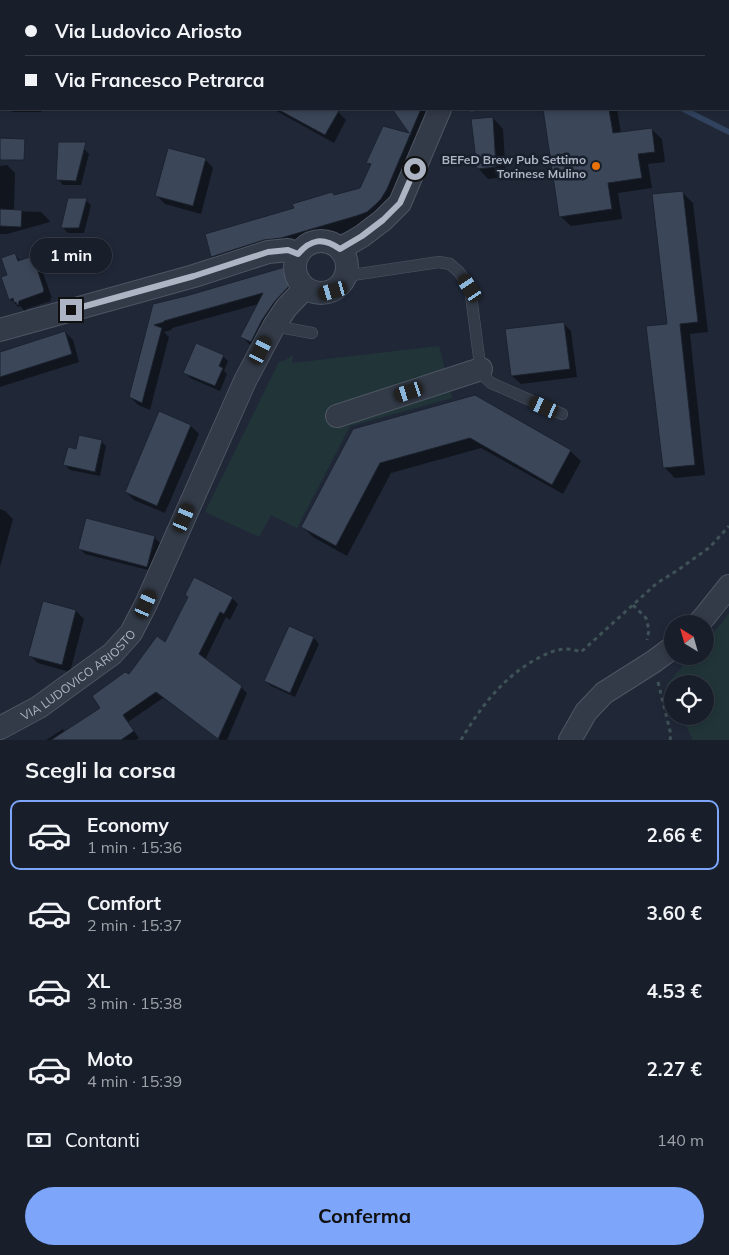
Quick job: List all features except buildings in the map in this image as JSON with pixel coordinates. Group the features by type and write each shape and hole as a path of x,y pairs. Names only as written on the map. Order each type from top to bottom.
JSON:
{"street":[{"path":"340,249 362,236 383,220 400,203 440,110"},
{"path":"322,241 332,243 340,249 348,267 341,285 333,291 323,294 314,293 298,282 295,273 295,263 298,254 304,247 313,242 322,241"},
{"path":"0,330 194,276 268,252 288,250 298,254"},
{"name":"VIA LUDOVICO ARIOSTO","path":"0,728 39,707 83,676 112,654 131,633 150,595 245,381 274,326 286,308 305,288"},
{"path":"337,416 481,369"},
{"path":"706,615 729,586"},
{"path":"570,740 586,712 604,694 664,654"}],"lane":[{"path":"346,276 439,262 450,264 459,272 470,288 483,376 491,383 562,414"},
{"path":"274,326 312,333"}],"path":[{"path":"461,740 490,697 510,677 524,666 551,651 563,648 581,652 658,583 710,546 729,526"},
{"path":"633,605 646,618 649,630 647,648 653,662 672,735 670,740"}],"green space":[{"path":"439,346 452,398 350,426 297,528 271,515 259,537 205,512 279,362 293,355 292,363"},
{"path":"729,613 729,740 693,740 686,725 714,725 714,675 675,675 684,665 714,665 714,632"}],"waterway":[{"path":"685,110 729,132"}],"place":[{"name":"BEFeD Brew Pub Settimo Torinese Mulino","path":"596,166"}],"route":[{"path":"71,310 194,276 268,252 288,250 298,254 304,247 313,242 322,241 332,243 340,249 362,236 383,220 400,203 415,169"}]}
